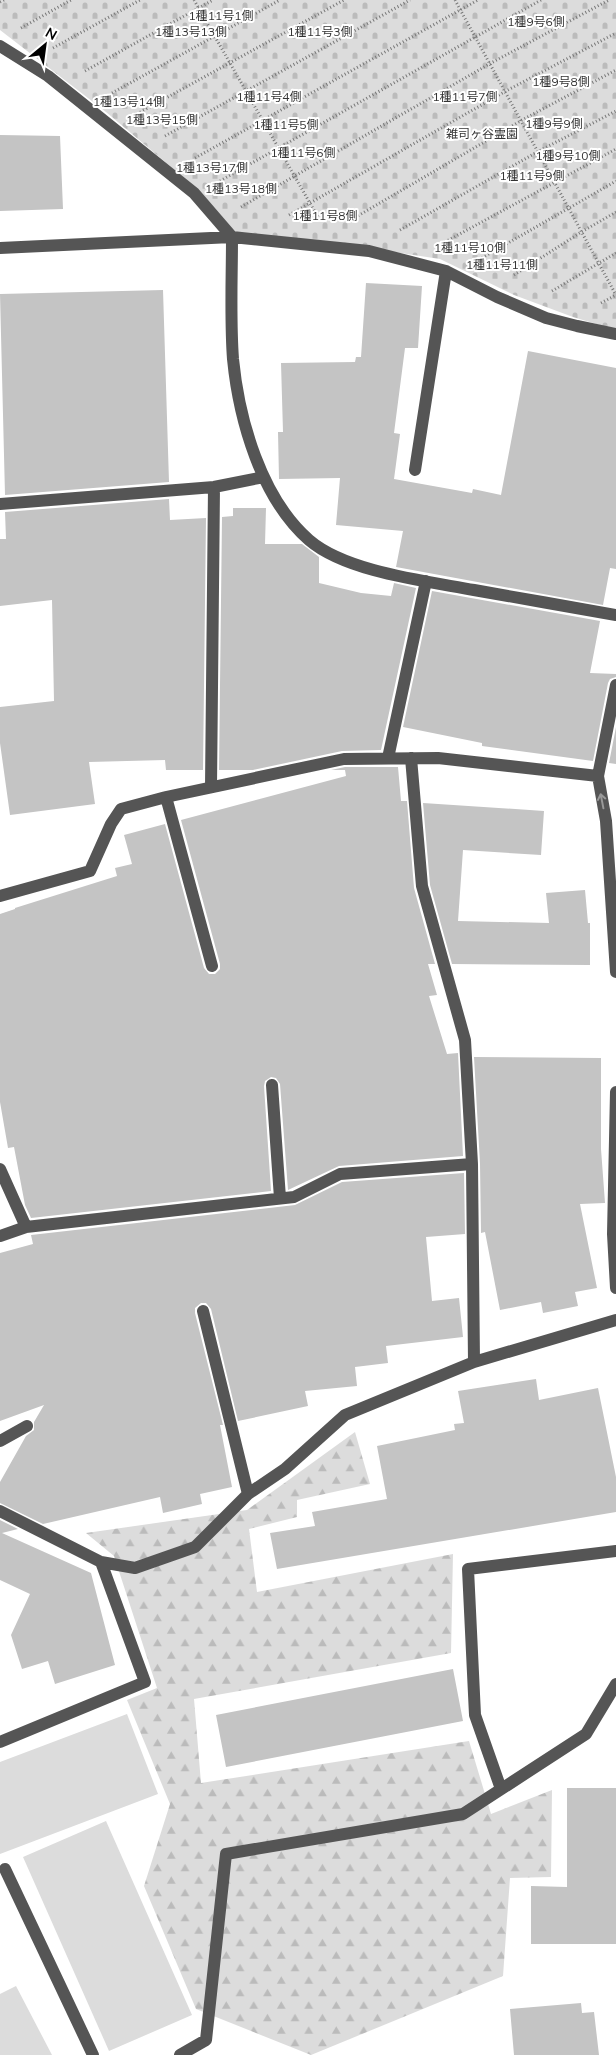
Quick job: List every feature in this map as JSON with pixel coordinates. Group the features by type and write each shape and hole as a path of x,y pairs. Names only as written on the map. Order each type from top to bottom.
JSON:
{"street":[{"path":"0,46 60,85 194,193 232,237 233,358 242,418 264,477 290,521 310,541 333,556 364,567 426,581 616,615"},
{"path":"0,248 232,237 369,251 446,272 546,318 616,334"},
{"path":"415,470 446,272"},
{"path":"0,504 214,487 264,477"},
{"path":"211,787 214,487"},
{"path":"388,758 426,581"},
{"path":"616,684 598,776 611,822 616,972"},
{"path":"411,758 422,886 465,1040 472,1164 474,1362"},
{"path":"0,894 90,871 111,824 121,809 166,797 344,759 438,758 598,776"},
{"path":"166,797 212,966"},
{"path":"272,1085 280,1198"},
{"path":"616,1092 613,1234 616,1288"},
{"path":"0,1236 26,1227 294,1197 340,1174 472,1164"},
{"path":"0,1169 26,1227"},
{"path":"203,1311 248,1494"},
{"path":"0,1511 101,1562 134,1568 195,1547 248,1494 285,1469 345,1415 474,1362 616,1320"},
{"path":"0,1441 27,1426"},
{"path":"501,1789 476,1715 468,1569 616,1551"},
{"path":"0,1742 145,1682 101,1562"},
{"path":"180,2055 206,2040 226,1854 463,1814 586,1734 616,1684"},
{"path":"5,1869 93,2055"}],"path":[{"path":"0,2 4,0"},
{"path":"20,28 71,0"},
{"path":"50,50 140,0"},
{"path":"194,0 323,226"},
{"path":"60,85 213,0"},
{"path":"106,96 280,0"},
{"path":"134,116 344,0"},
{"path":"161,138 410,0"},
{"path":"455,0 583,231 616,295"},
{"path":"187,162 478,0"},
{"path":"215,184 542,0"},
{"path":"238,209 491,63 609,0"},
{"path":"288,216 506,91 616,33"},
{"path":"345,224 522,120 616,70"},
{"path":"393,234 616,111"},
{"path":"442,244 616,149"},
{"path":"475,262 569,206 616,181"},
{"path":"508,279 616,212"},
{"path":"544,295 616,253"}],"green space":[{"name":"雑司ヶ谷霊園","path":"0,0 616,0 616,330 573,317 514,295 440,259 341,244 234,232 196,188 106,112 0,30"},
{"path":"355,1432 370,1484 297,1500 297,1517 249,1529 257,1592 453,1554 451,1653 194,1699 201,1783 469,1741 491,1814 552,1790 551,1877 510,1878 503,1976 311,2055 196,2009 144,1886 170,1804 127,1700 157,1688 114,1556 86,1533 247,1510"},
{"path":"127,1714 158,1794 0,1854 0,1762"},
{"path":"106,1821 192,2015 109,2051 23,1857"},
{"path":"16,1986 52,2055 0,2055 0,1994"}],"building":[{"path":"0,135 60,136 63,209 0,211"},
{"path":"366,283 422,286 418,348 405,348 394,433 400,434 394,479 472,493 473,489 501,495 528,351 616,368 616,569 610,568 603,605 396,567 403,531 336,525 340,478 279,479 278,432 283,432 281,363 355,362 356,357 361,357"},
{"path":"163,290 169,482 5,495 0,294"},
{"path":"169,499 170,520 206,518 203,770 166,770 165,760 89,762 95,804 10,815 0,743 0,707 54,701 52,600 0,606 0,539 6,539 5,512"},
{"path":"233,508 266,508 265,544 302,544 319,557 319,583 361,593 391,596 394,583 416,588 381,750 342,751 253,770 219,770 222,517 233,516"},
{"path":"432,591 600,621 590,673 616,674 616,677 610,679 608,683 593,761 482,746 482,743 403,727"},
{"path":"616,727 616,764 609,763"},
{"path":"345,767 398,767 401,801 407,801 414,888 435,964 428,964 437,995 429,996 447,1054 458,1053 463,1156 339,1166 288,1190 280,1084 276,1078 271,1077 265,1081 264,1086 271,1191 31,1218 25,1205 14,1147 8,1148 0,1102 0,914 117,876 115,868 132,864 124,835 165,824 204,968 209,974 215,974 220,969 220,964 181,820 346,776 345,770 331,770"},
{"path":"423,803 544,811 541,855 463,850 458,921 549,923 546,893 585,890 588,923 590,923 590,965 452,964 430,885"},
{"path":"474,1057 601,1058 601,1149 605,1203 580,1204 597,1288 575,1292 578,1306 543,1313 541,1302 500,1310 485,1232 481,1233 480,1164"},
{"path":"464,1173 465,1234 426,1237 432,1301 459,1298 463,1337 386,1346 388,1363 355,1367 357,1386 305,1391 308,1406 238,1421 211,1309 206,1303 201,1303 195,1308 195,1313 223,1425 220,1425 232,1487 200,1494 202,1504 163,1513 160,1497 43,1524 0,1503 0,1482 26,1436 34,1430 34,1422 44,1405 0,1421 0,1253 33,1244 31,1235 295,1205 342,1182"},
{"path":"536,1379 539,1400 598,1388 616,1477 616,1512 277,1569 270,1533 315,1526 312,1512 387,1499 377,1446 455,1430 454,1424 464,1423 458,1391"},
{"path":"0,1520 18,1529 2,1533 91,1573 115,1665 55,1684 48,1661 22,1669 11,1635 30,1594 0,1580"},
{"path":"453,1669 463,1721 226,1767 216,1715"},
{"path":"567,1788 616,1788 616,1944 531,1944 531,1886 567,1887"},
{"path":"581,2003 582,2013 594,2012 599,2055 514,2055 510,2009"}],"park label":[{"name":"1種11号1側","path":"221,15"},
{"name":"1種9号6側","path":"536,21"},
{"name":"1種13号13側","path":"191,31"},
{"name":"1種11号3側","path":"320,31"},
{"name":"1種9号8側","path":"561,81"},
{"name":"1種11号4側","path":"269,96"},
{"name":"1種11号7側","path":"465,96"},
{"name":"1種13号14側","path":"129,101"},
{"name":"1種13号15側","path":"162,119"},
{"name":"1種9号9側","path":"554,123"},
{"name":"1種11号5側","path":"286,124"},
{"name":"1種11号6側","path":"303,152"},
{"name":"1種9号10側","path":"568,155"},
{"name":"1種13号17側","path":"212,167"},
{"name":"1種11号9側","path":"532,175"},
{"name":"1種13号18側","path":"241,188"},
{"name":"1種11号8側","path":"325,215"},
{"name":"1種11号10側","path":"470,247"},
{"name":"1種11号11側","path":"502,264"}]}
